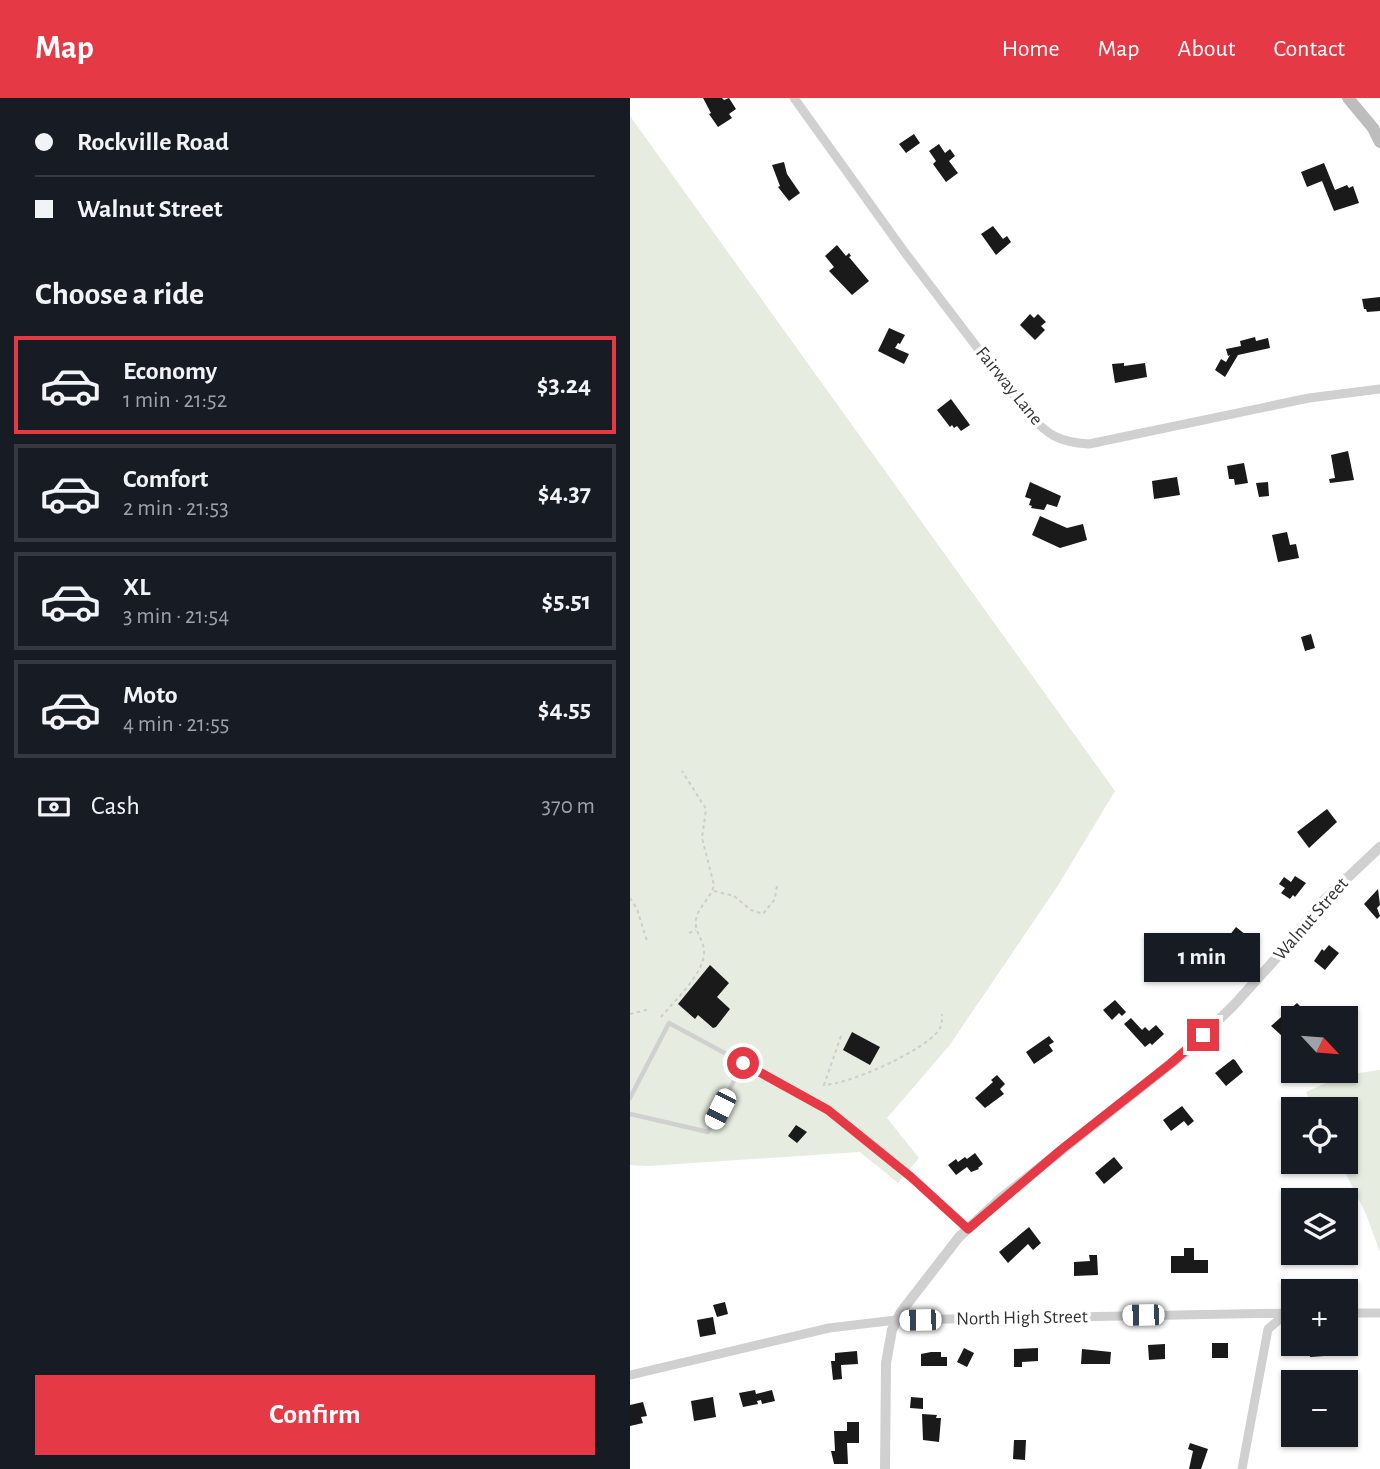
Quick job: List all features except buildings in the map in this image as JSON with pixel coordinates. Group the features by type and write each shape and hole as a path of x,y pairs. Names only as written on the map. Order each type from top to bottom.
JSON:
{"main road":[{"path":"1348,98 1377,130 1380,142"}],"street":[{"name":"Fairway Lane","path":"794,98 906,254 1027,413 1047,433 1068,442 1089,444 1309,398 1380,389"},
{"name":"Walnut Street","path":"885,1469 886,1363 896,1320 968,1229 1188,1050 1233,1006 1324,900 1380,847"},
{"name":"North High Street","path":"630,1375 829,1328 896,1320 1281,1313"},
{"path":"1358,1313 1380,1313"},
{"path":"1242,1469 1268,1329 1281,1320"}],"lane":[{"path":"630,1098 669,1023 828,1110 911,1177 968,1229"},
{"path":"630,1114 708,1132 743,1063"}],"path":[{"path":"661,1017 703,962 704,947 696,930 698,913 713,890 701,834 705,806 682,771"},
{"path":"713,890 734,896 751,910 763,914 775,899 777,884"},
{"path":"630,898 637,909 647,942"},
{"path":"689,933 696,930"},
{"path":"630,1014 650,1009"},
{"path":"841,1036 824,1085 839,1084 870,1073 903,1055 936,1034 942,1022 942,1014"}],"shaded area":[{"path":"630,116 1115,791 1057,887 949,1046 887,1118 919,1158 898,1183 860,1152 630,1165"},
{"path":"1380,1070 1380,1252 1358,1198 1358,1188 1353,1188 1346,1174 1358,1174 1358,1097 1308,1097 1306,1092 1326,1083 1358,1083 1358,1073"}],"route":[{"path":"743,1063 813,1099 828,1110 911,1177 968,1229 1000,1199 1135,1093 1203,1035"}]}
